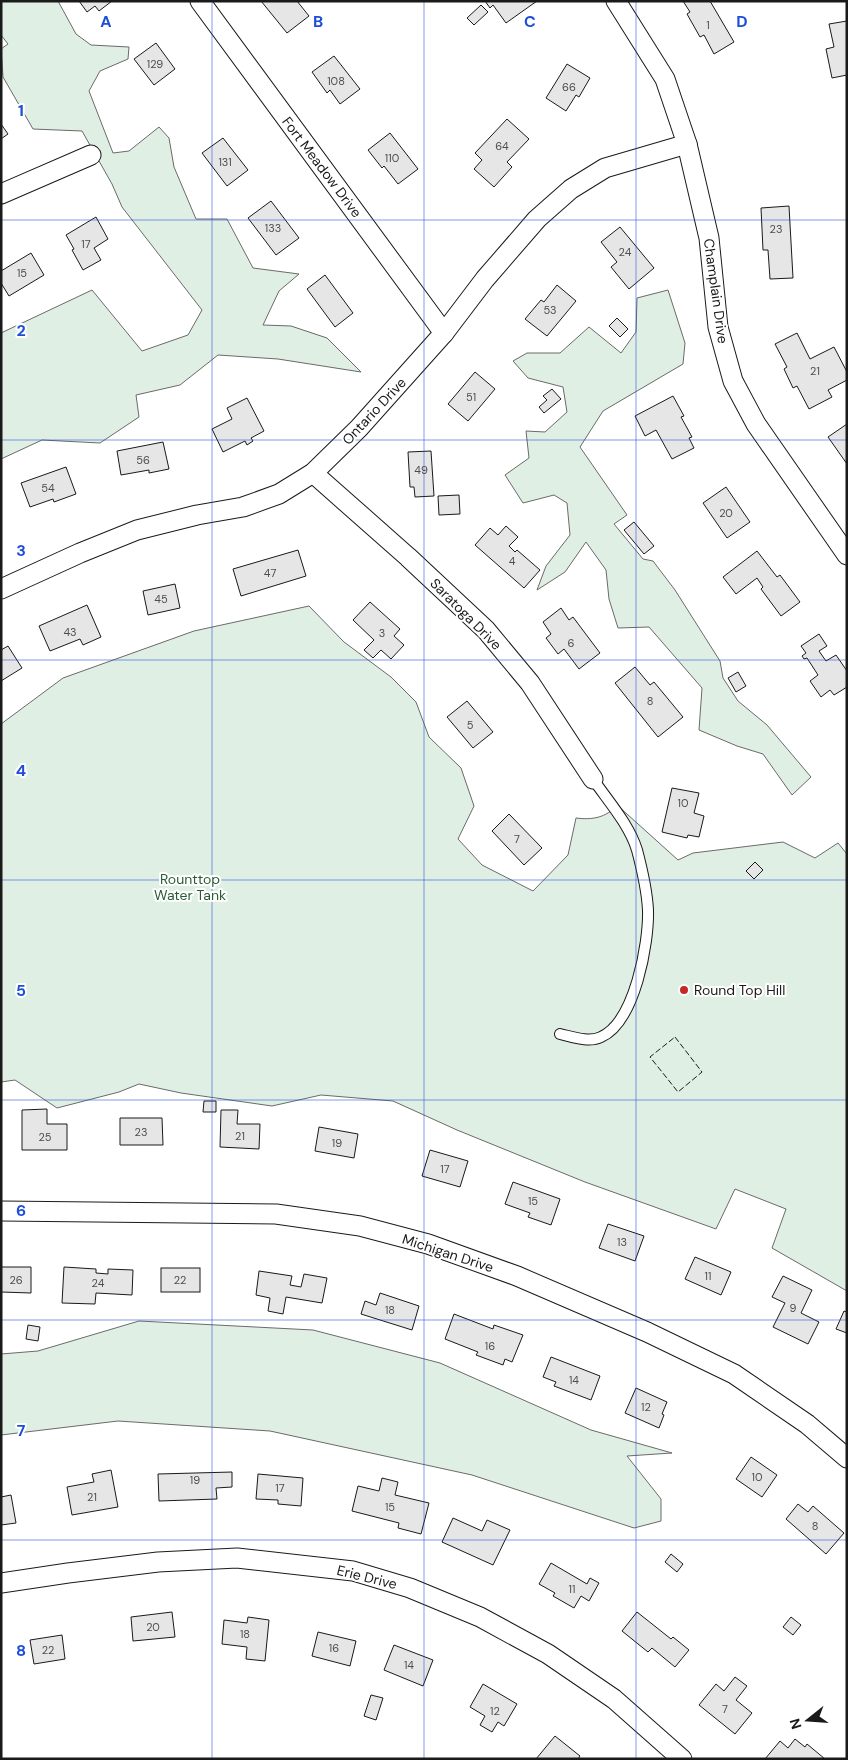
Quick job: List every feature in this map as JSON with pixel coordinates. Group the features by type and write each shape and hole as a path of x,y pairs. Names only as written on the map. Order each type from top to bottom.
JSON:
{"street":[{"name":"Fort Meadow Drive","path":"200,1 444,333"},
{"name":"Champlain Drive","path":"616,1 665,79 687,144 709,238 718,327 733,381 756,424 847,554"},
{"name":"Ontario Drive","path":"1,589 80,553 137,530 197,515 243,507 279,494 313,473 359,428 444,333 486,279 538,219 571,189 605,168 687,144"},
{"path":"1,194 91,155"},
{"name":"Saratoga Drive","path":"313,473 408,557 486,630 530,683 593,779"},
{"name":"Michigan Drive","path":"1,1211 276,1214 360,1226 428,1244 517,1276 647,1332 734,1374 807,1424 847,1458"},
{"name":"Erie Drive","path":"1,1583 158,1562 237,1558 353,1571 410,1588 480,1617 548,1654 614,1698 682,1759"}],"lane":[{"path":"560,1034 585,1040 601,1038 617,1026 635,990 645,945 648,910 644,880 636,848 626,827 593,779"}],"green space":[{"path":"1,1 58,1 76,34 91,45 129,47 128,59 100,71 89,91 113,153 129,151 159,127 169,138 174,167 196,219 227,219 253,268 299,274 279,291 263,325 291,326 327,338 361,372 278,359 218,355 180,385 136,395 139,417 100,443 42,440 1,459 1,333 92,290 142,351 188,335 202,310 122,207 112,184 82,131 33,129 3,77 1,49 8,44 1,35"},
{"path":"668,290 685,343 683,364 603,411 580,447 627,515 614,524 643,559 653,561 675,590 720,661 723,678 738,701 767,725 811,777 792,795 763,754 737,746 699,730 702,688 649,627 618,628 609,599 606,570 586,542 565,572 537,590 546,566 570,535 567,503 554,495 523,503 505,475 529,458 526,431 545,432 567,412 563,387 528,378 513,361 527,353 560,353 589,327 621,353 636,332 637,298"},
{"name":"Rounttop Water Tank","path":"309,606 344,642 391,677 416,702 429,737 461,768 474,806 458,839 482,865 533,891 568,855 576,818 588,819 598,817 608,813 617,805 678,860 693,853 783,842 815,858 838,843 847,854 847,1291 772,1248 786,1209 735,1189 716,1229 585,1182 457,1130 393,1101 321,1095 272,1106 181,1093 139,1084 119,1092 57,1108 15,1080 1,1082 1,724 63,678 194,631"},
{"path":"139,1321 313,1330 440,1363 591,1430 672,1453 627,1456 661,1499 661,1521 634,1528 472,1475 270,1431 118,1421 1,1435 1,1354 38,1351"}],"building":[{"path":"79,1 112,1 99,11 95,6 87,12"},
{"path":"261,1 297,1 309,16 287,33"},
{"path":"485,1 537,1 506,23 493,5 490,8"},
{"path":"683,1 710,1 734,42 714,54 704,35 700,37 687,14 690,12"},
{"path":"481,5 488,12 474,25 467,18"},
{"path":"847,21 847,75 832,78 826,49 834,47 829,24"},
{"path":"156,43 175,69 154,85 134,59"},
{"path":"334,56 360,89 340,104 330,90 327,93 312,72"},
{"path":"567,64 590,78 579,97 576,95 566,111 546,98"},
{"path":"507,119 529,139 507,162 512,167 494,187 474,169 482,160 475,153"},
{"path":"1,124 8,134 1,139"},
{"path":"390,133 418,169 398,184 368,150"},
{"path":"223,138 248,170 227,186 202,153"},
{"path":"271,201 299,238 276,255 248,218"},
{"path":"789,206 793,278 770,279 768,250 763,250 761,208"},
{"path":"96,217 108,239 94,248 101,260 83,270 66,235"},
{"path":"620,227 654,268 629,289 611,267 617,262 601,242"},
{"path":"31,253 44,275 9,296 1,283 1,271"},
{"path":"325,275 353,313 335,327 307,289"},
{"path":"557,285 576,301 547,336 525,319 541,300 544,302"},
{"path":"617,318 628,329 620,337 609,326"},
{"path":"797,333 810,359 834,347 847,372 847,380 828,390 832,397 809,409 797,386 793,388 784,369 787,367 775,344"},
{"path":"475,372 495,389 468,421 448,404"},
{"path":"552,389 561,399 544,413 539,407 547,400 543,396"},
{"path":"673,396 684,416 681,417 692,437 689,438 694,448 672,459 656,430 645,436 635,416"},
{"path":"247,398 264,431 251,438 253,441 247,445 245,441 223,452 212,429 232,419 227,408"},
{"path":"847,424 847,464 828,437"},
{"path":"163,442 169,469 121,475 117,451"},
{"path":"431,451 434,496 415,497 414,487 410,487 408,452"},
{"path":"66,467 76,494 54,502 53,499 30,507 21,483"},
{"path":"726,487 750,522 727,538 703,503"},
{"path":"459,495 460,514 439,515 438,496"},
{"path":"634,522 654,546 644,554 624,530"},
{"path":"506,526 518,537 509,546 515,552 517,550 540,570 524,588 475,545 490,528 498,535"},
{"path":"298,550 306,576 241,596 233,569"},
{"path":"757,551 777,577 780,575 800,602 781,616 761,589 763,587 757,578 736,594 723,577"},
{"path":"175,584 180,608 148,615 143,591"},
{"path":"370,602 400,629 394,636 404,645 391,659 381,650 373,658 364,650 374,640 353,620"},
{"path":"87,605 101,637 83,645 80,639 50,651 39,626"},
{"path":"561,608 569,620 573,617 600,653 579,669 564,649 558,654 546,638 551,634 543,622"},
{"path":"819,634 827,646 819,651 826,661 836,655 847,671 847,687 834,695 830,690 821,697 810,681 818,675 807,658 804,659 802,656 806,653 801,646"},
{"path":"8,646 22,668 1,681 1,650"},
{"path":"635,667 650,685 654,682 683,717 658,737 615,683"},
{"path":"738,672 746,686 736,692 728,678"},
{"path":"467,701 493,732 473,748 447,717"},
{"path":"672,788 699,793 694,813 704,816 699,837 688,835 687,838 662,832"},
{"path":"509,814 542,848 524,865 492,831"},
{"path":"755,862 763,870 754,879 746,871"},
{"path":"204,1101 216,1101 216,1112 203,1112"},
{"path":"47,1109 47,1124 67,1124 67,1150 22,1150 22,1110"},
{"path":"221,1110 238,1110 237,1124 260,1124 259,1149 220,1147"},
{"path":"120,1118 162,1118 163,1145 120,1145"},
{"path":"319,1127 358,1134 354,1158 315,1151"},
{"path":"430,1150 468,1161 460,1187 422,1176"},
{"path":"513,1182 560,1199 551,1225 528,1217 530,1213 505,1204"},
{"path":"608,1224 644,1236 635,1261 599,1248"},
{"path":"695,1257 731,1272 721,1295 685,1279"},
{"path":"1,1267 31,1267 31,1293 1,1292"},
{"path":"64,1267 96,1269 96,1273 108,1274 108,1269 133,1270 132,1295 96,1293 95,1304 62,1303"},
{"path":"161,1268 200,1268 200,1292 161,1292"},
{"path":"259,1271 292,1276 290,1285 301,1287 304,1274 327,1278 322,1303 286,1297 283,1314 268,1311 270,1298 256,1295"},
{"path":"783,1276 812,1290 801,1313 819,1322 808,1344 773,1327 785,1303 772,1297"},
{"path":"380,1293 419,1306 412,1330 361,1314 365,1301 376,1305"},
{"path":"844,1311 847,1312 847,1333 836,1329"},
{"path":"454,1314 493,1329 494,1325 523,1335 512,1362 505,1359 503,1365 476,1355 478,1352 445,1339"},
{"path":"28,1325 40,1327 38,1341 26,1339"},
{"path":"551,1357 600,1376 591,1400 554,1386 556,1382 543,1377"},
{"path":"636,1388 667,1402 659,1428 625,1413"},
{"path":"751,1457 777,1475 762,1497 736,1479"},
{"path":"111,1470 118,1507 72,1515 67,1487 94,1482 92,1474"},
{"path":"232,1472 232,1487 216,1488 217,1499 159,1501 158,1474"},
{"path":"258,1474 303,1478 301,1506 278,1504 278,1500 256,1499"},
{"path":"382,1478 398,1482 395,1495 429,1503 421,1534 398,1528 399,1523 352,1511 358,1486 379,1491"},
{"path":"11,1495 16,1523 1,1525 1,1497"},
{"path":"798,1504 808,1512 813,1506 844,1533 826,1554 786,1519"},
{"path":"453,1518 482,1531 487,1520 510,1530 493,1565 442,1542"},
{"path":"671,1554 683,1564 677,1572 665,1562"},
{"path":"551,1563 587,1584 590,1578 599,1583 589,1601 581,1596 574,1608 553,1596 555,1593 539,1584"},
{"path":"172,1612 175,1637 133,1641 131,1617"},
{"path":"637,1612 671,1639 673,1637 689,1650 675,1667 652,1648 648,1652 622,1631"},
{"path":"248,1617 269,1620 265,1661 246,1659 247,1647 222,1644 224,1620 247,1623"},
{"path":"791,1617 801,1625 793,1635 783,1627"},
{"path":"318,1632 356,1641 350,1666 312,1656"},
{"path":"62,1635 65,1659 34,1664 30,1640"},
{"path":"394,1645 433,1660 423,1686 384,1670"},
{"path":"735,1677 747,1686 736,1700 752,1713 735,1734 699,1705 716,1684 724,1691"},
{"path":"483,1684 517,1704 504,1726 498,1722 492,1732 480,1725 485,1716 470,1707"},
{"path":"371,1695 383,1698 376,1720 364,1716"},
{"path":"555,1736 580,1756 578,1759 536,1759"},
{"path":"795,1739 805,1747 807,1744 825,1759 765,1759 780,1741 788,1748"}],"fence":[{"path":"675,1037 702,1072 678,1092 650,1057 675,1037"}],"place":[{"name":"Round Top Hill","path":"684,990"}]}
